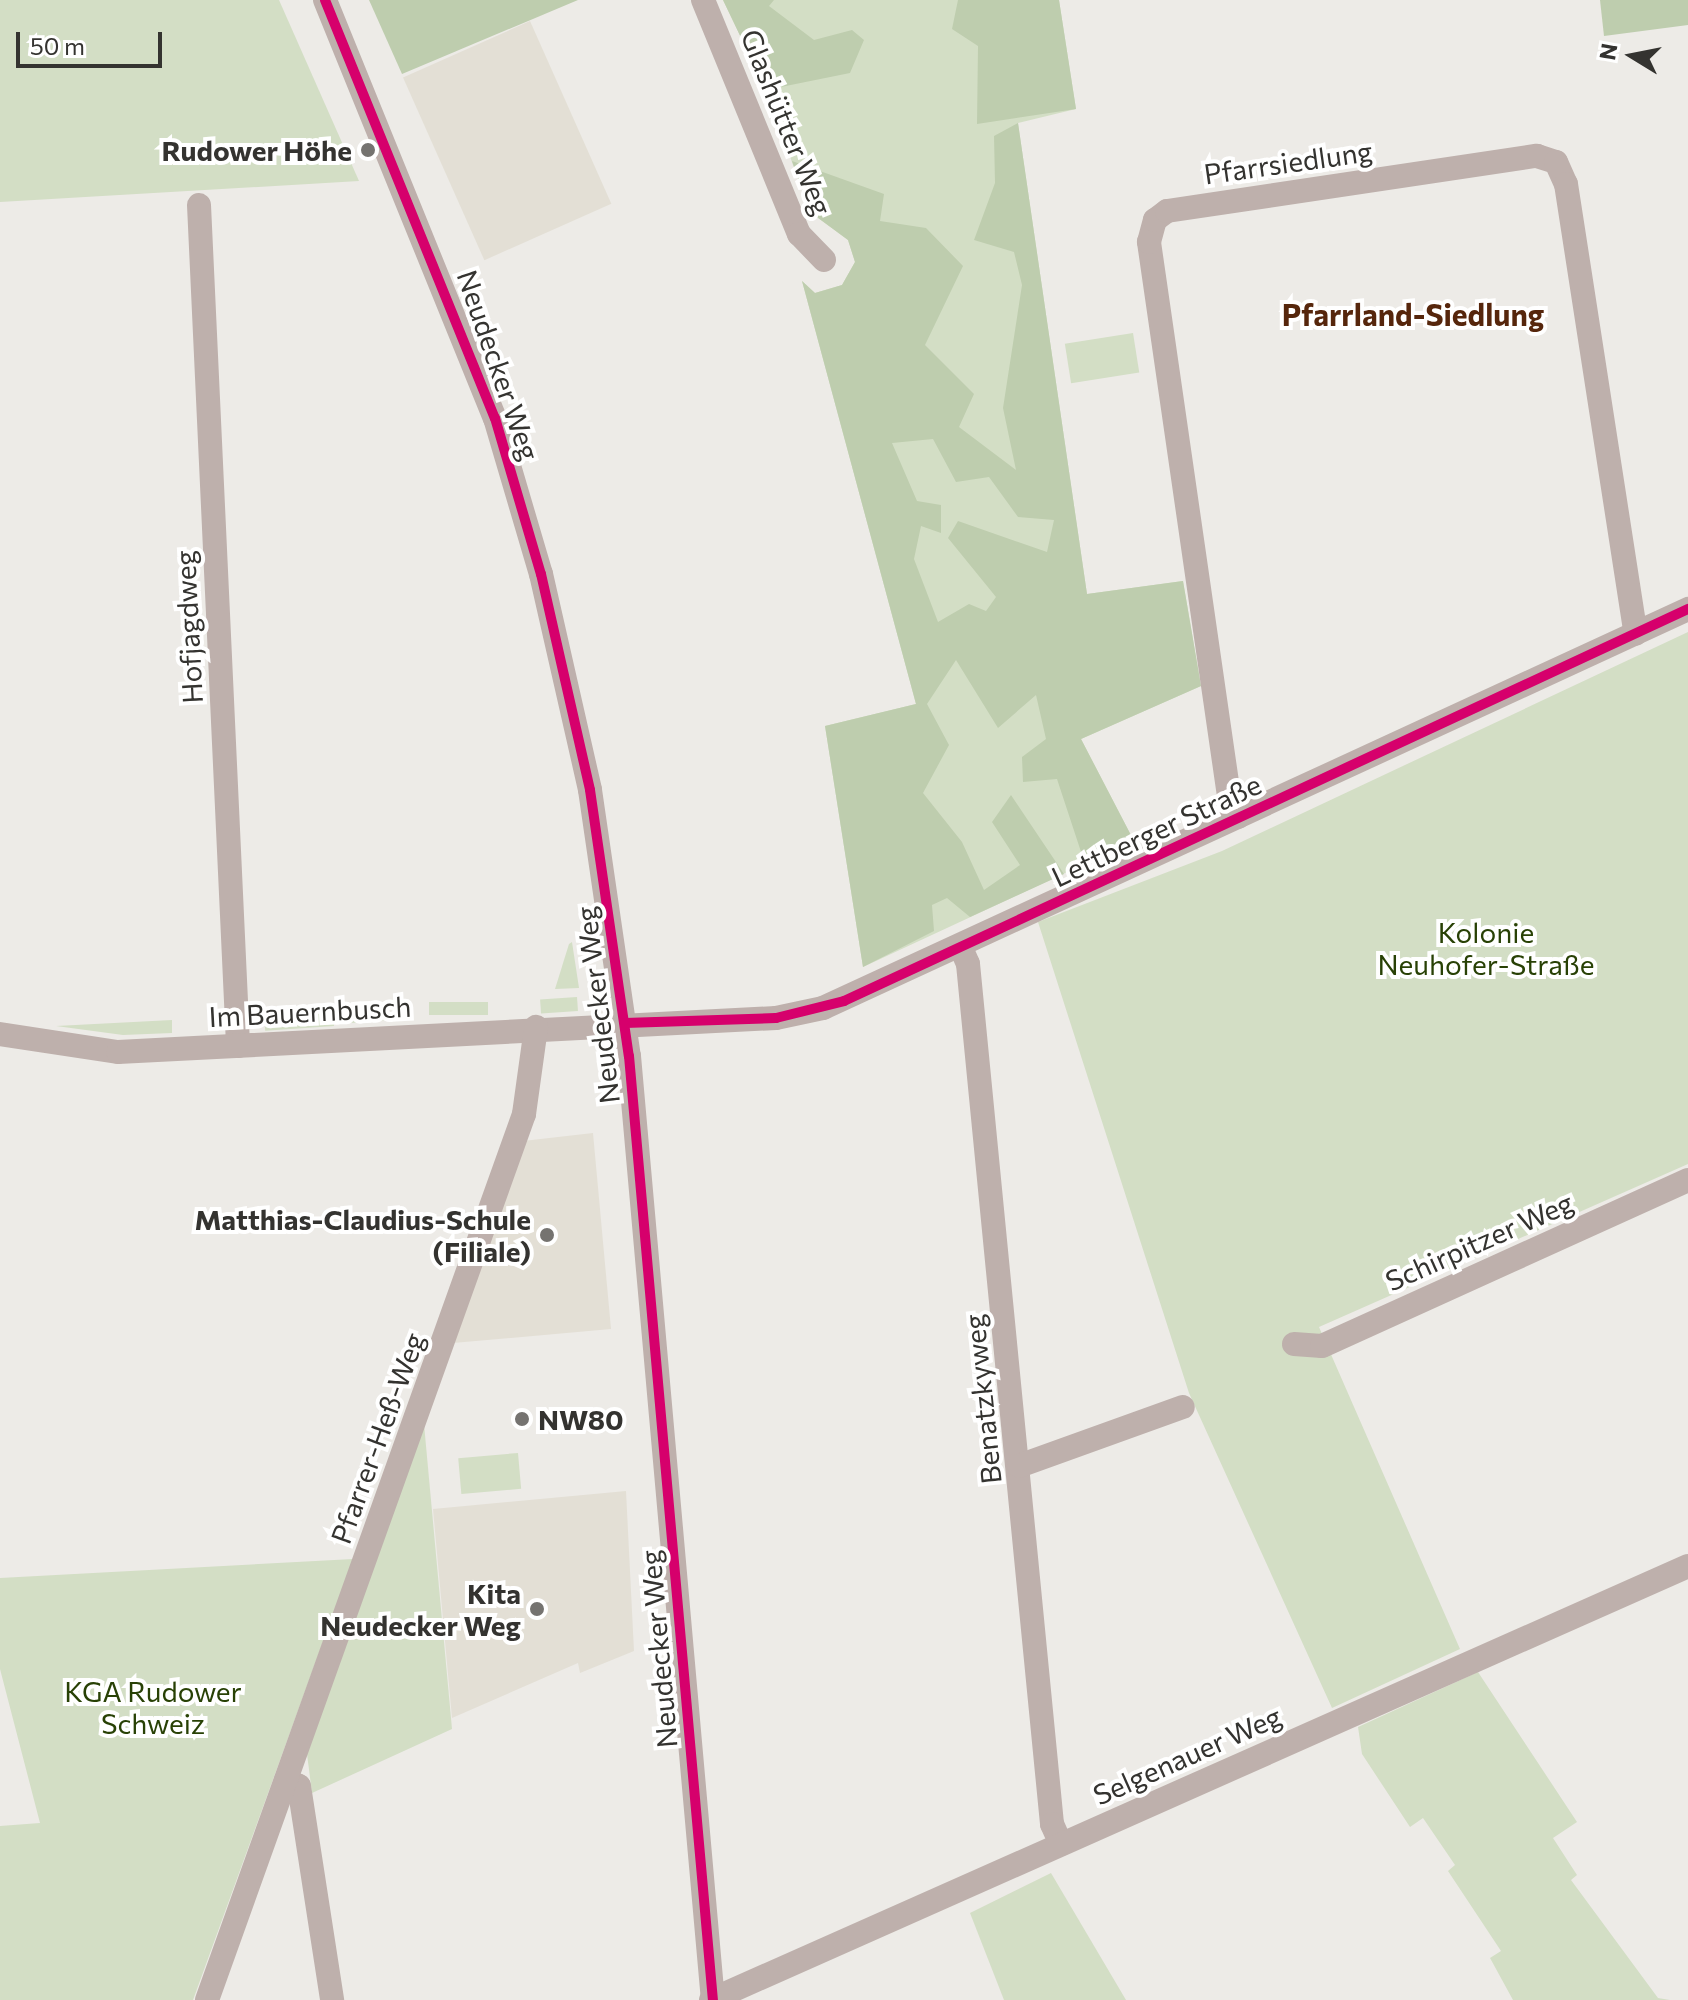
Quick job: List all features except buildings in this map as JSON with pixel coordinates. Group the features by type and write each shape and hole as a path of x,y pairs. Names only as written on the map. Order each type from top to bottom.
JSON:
{"street":[{"name":"Neudecker Weg","path":"325,0 445,282 512,475 571,697 625,1023 712,2000"},
{"name":"Glashütter Weg","path":"703,0 799,234 824,260"},
{"name":"Pfarrsiedlung","path":"1238,817 1229,796 1149,242 1155,220 1167,211 1537,156 1556,162 1566,184 1636,634"},
{"name":"Hofjagdweg","path":"199,205 238,1046"},
{"name":"Lettberger Straße","path":"625,1023 799,1014 961,948 1688,609"},
{"name":"Benatzkyweg","path":"961,948 968,964 1052,1824 1061,1844"},
{"name":"Im Bauernbusch","path":"0,1034 84,1052 625,1023"},
{"name":"Pfarrer-Heß-Weg","path":"207,2000 524,1114 536,1027"},
{"name":"Schirpitzer Weg","path":"1294,1344 1322,1346 1688,1180"},
{"path":"1019,1466 1183,1407"},
{"name":"Selgenauer Weg","path":"712,2000 1688,1566"},
{"path":"286,1780 299,1786 332,2000"}],"shaded area":[{"path":"530,21 611,204 484,260 403,78"},
{"name":"Matthias-Claudius-Schule (Filiale)","path":"593,1133 611,1329 453,1343 523,1141"},
{"name":"Kita Neudecker Weg","path":"626,1491 634,1651 580,1673 578,1663 452,1718 433,1509"}],"green space":[{"path":"0,0 279,0 359,181 0,202"},
{"path":"369,0 578,0 402,74"},
{"path":"723,0 1059,0 1076,109 1018,123 1087,594 1183,581 1201,686 1081,739 1134,841 863,967 825,726 916,704 802,281 815,293 842,285 855,262 848,240 810,212 766,90"},
{"path":"723,0 774,0 769,6 814,40 852,30 864,40 850,73 766,90"},
{"path":"958,0 1059,0 1076,109 977,124 978,46 952,29"},
{"path":"1600,0 1688,0 1688,25 1604,36"},
{"path":"1018,123 1087,594 1183,581 1201,686 1081,739 1134,841 1085,864 1057,779 1023,782 1022,757 1046,739 1036,695 998,728 956,660 927,704 949,745 923,793 962,842 984,890 1020,865 992,822 1011,795 1064,874 970,917 947,898 932,905 934,931 863,967 825,726 916,704 802,281 815,293 842,285 855,262 848,240 810,212 792,161 884,194 880,221 926,228 963,266 925,345 974,394 959,427 1016,470 1003,408 1022,285 1014,252 974,240 995,183 994,136","holes":["933,439 956,482 989,477 1018,517 1054,520 1047,552 958,521 948,538 996,597 986,611 969,604 938,622 914,559 921,526 941,533 941,505 917,501 892,443"]},
{"path":"1133,333 1139,373 1071,383 1065,344"},
{"name":"Kolonie Neuhofer-Straße","path":"1688,632 1688,1164 1319,1327 1460,1649 1332,1708 1189,1393 1038,922 1222,851"},
{"path":"572,942 579,988 555,989 569,944"},
{"path":"577,997 578,1011 541,1014 540,1000"},
{"path":"429,1002 488,1002 488,1015 429,1015"},
{"path":"385,1008 386,1020 347,1023 346,1011"},
{"path":"333,1011 334,1026 265,1031 264,1016"},
{"path":"172,1020 172,1033 123,1035 56,1026"},
{"path":"424,1424 452,1729 312,1793 307,1754"},
{"path":"518,1453 521,1489 461,1494 458,1458"},
{"name":"KGA Rudower Schweiz","path":"353,1559 193,2000 0,2000 0,1826 40,1823 0,1669 0,1578"},
{"path":"1478,1672 1577,1822 1553,1838 1577,1875 1571,1880 1658,1998 1670,2000 1513,2000 1490,1958 1501,1951 1448,1871 1455,1865 1423,1818 1410,1827 1362,1754 1358,1727"},
{"path":"1051,1873 1126,2000 1004,2000 970,1913"}],"cycle path":[{"path":"325,0 495,418 541,574 590,790 629,1056 713,2000"},
{"path":"625,1023 776,1018 844,1001 1688,609"}],"place":[{"name":"Rudower Höhe","path":"368,150"},
{"name":"Matthias-Claudius-Schule (Filiale)","path":"547,1235"},
{"name":"NW80","path":"522,1419"},
{"name":"Kita Neudecker Weg","path":"537,1609"}],"district":[{"name":"Pfarrland-Siedlung","path":"1413,314"}]}
